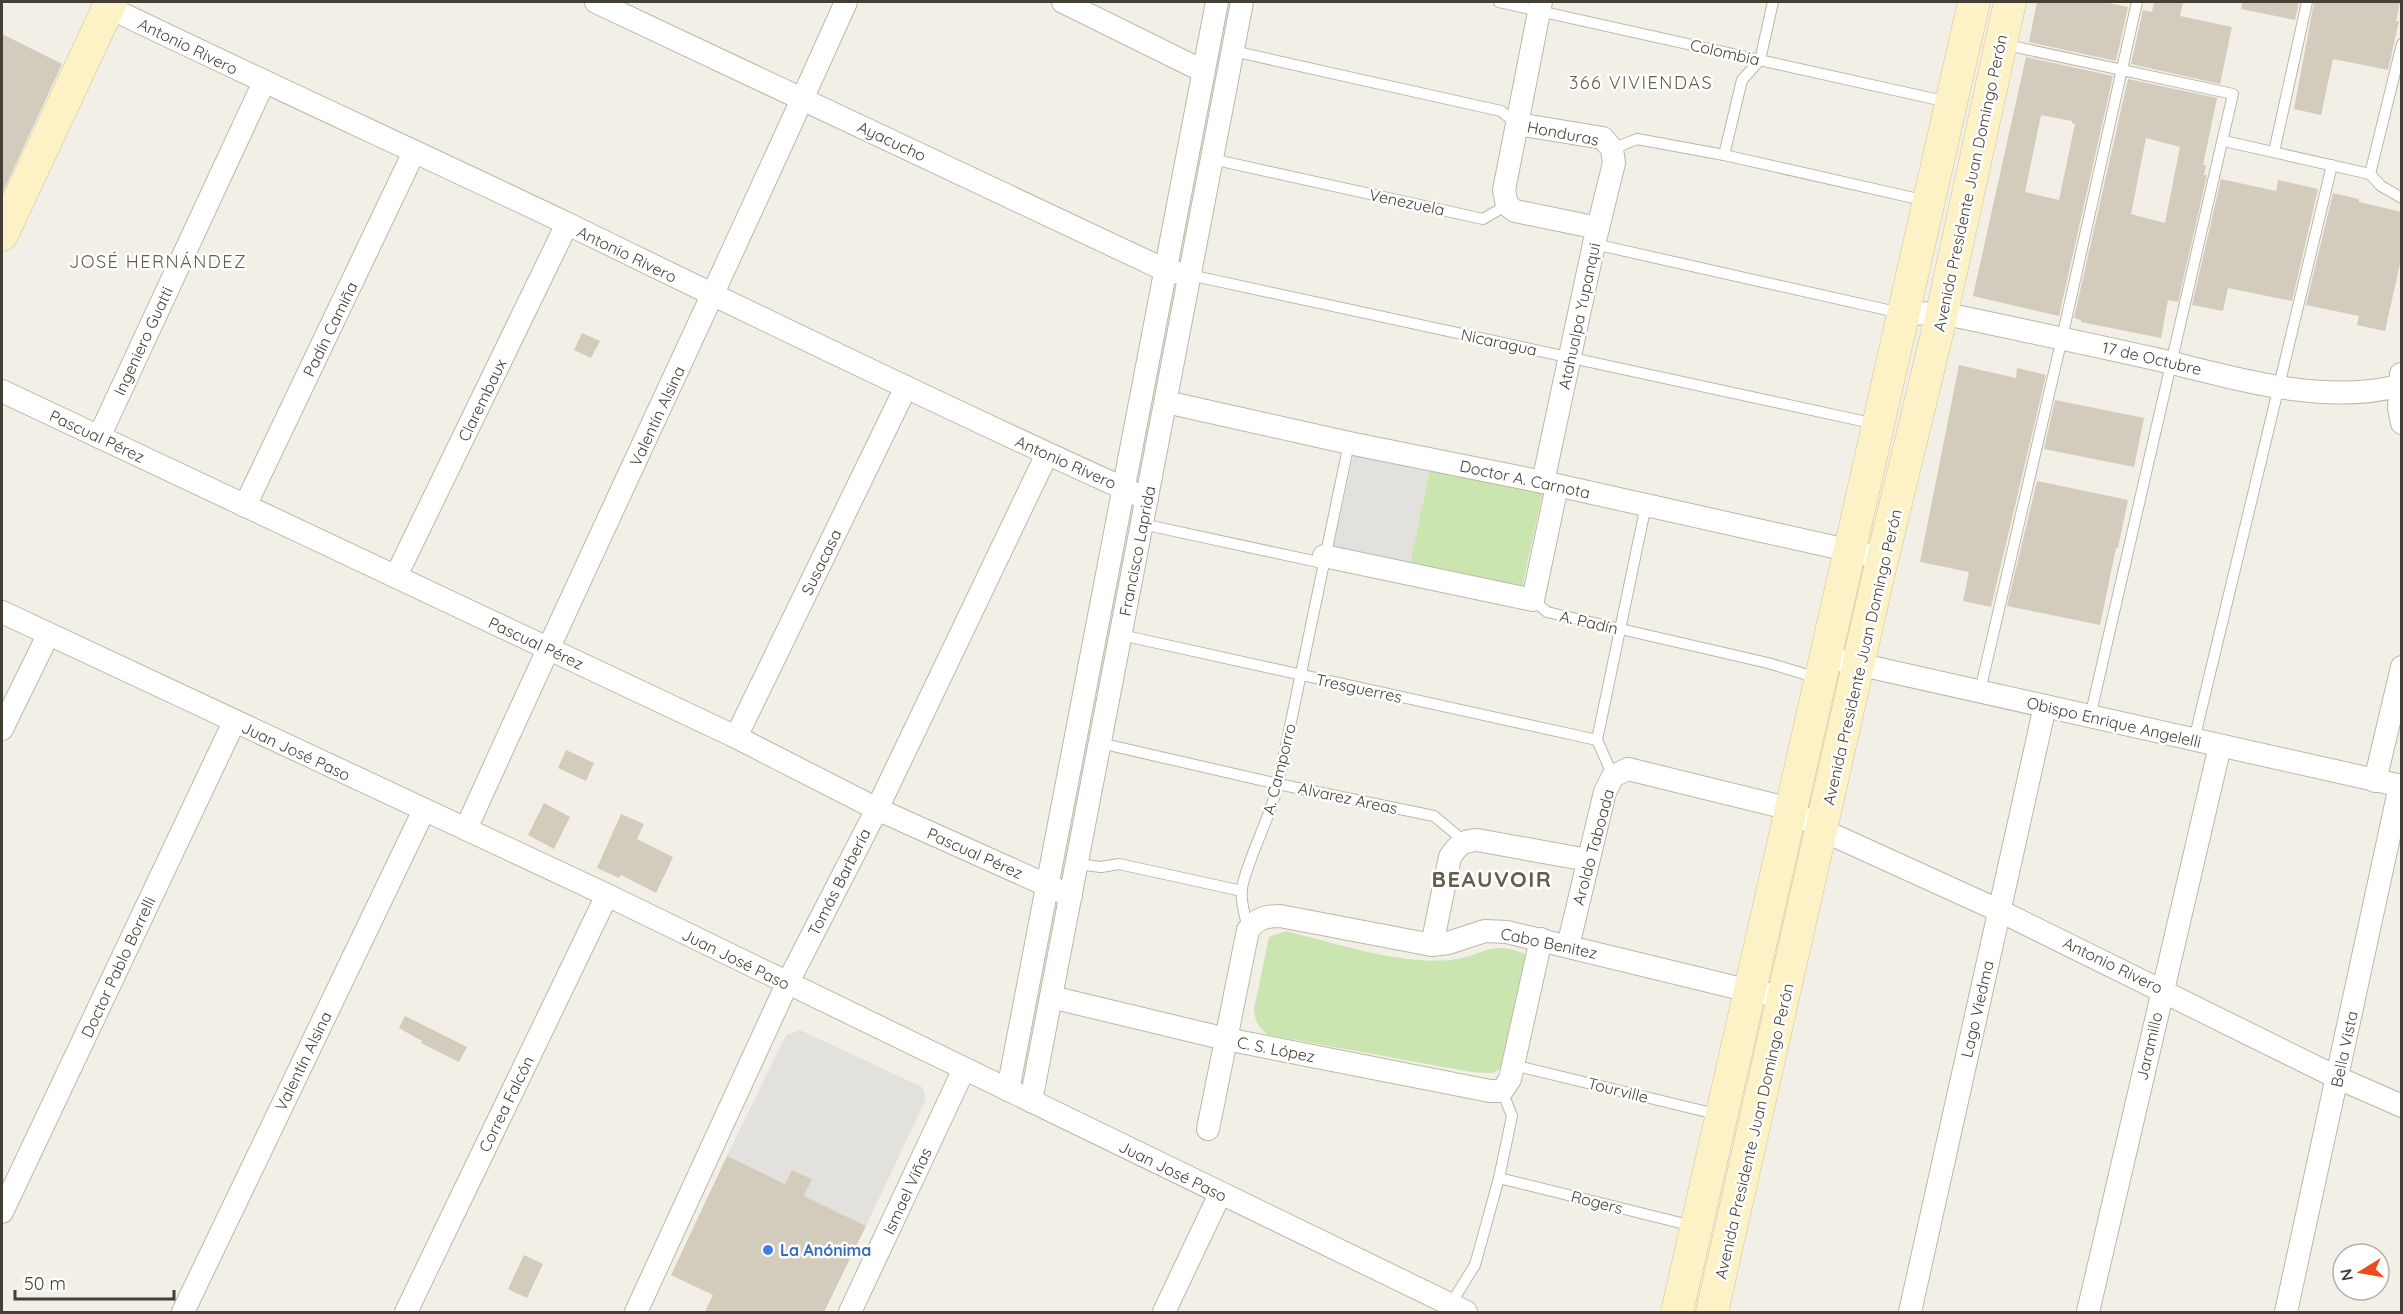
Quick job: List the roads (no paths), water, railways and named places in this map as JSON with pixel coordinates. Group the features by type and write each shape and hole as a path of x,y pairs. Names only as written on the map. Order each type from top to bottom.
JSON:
{"main road":[{"name":"Avenida Presidente Juan Domingo Perón","path":"1677,1312 1974,2"},
{"name":"Avenida Presidente Juan Domingo Perón","path":"1712,1312 1883,558 1942,313 2010,2"},
{"path":"2,235 109,4"}],"street":[{"name":"Valentín Alsina","path":"466,829 713,297 846,2"},
{"path":"1063,2 1203,71"},
{"name":"Francisco Laprida","path":"1008,1090 1217,2"},
{"name":"Francisco Laprida","path":"1031,1101 1242,2"},
{"name":"Antonio Rivero","path":"109,4 264,82 567,224 713,297 1147,499"},
{"name":"Ayacucho","path":"606,4 1165,270 1190,275"},
{"path":"1540,6 1504,190 1507,205 1515,211 1596,236"},
{"name":"Ingeniero Guatti","path":"99,437 264,82"},
{"name":"Honduras","path":"1516,124 1603,138 1612,149"},
{"name":"Atahualpa Yupanqui","path":"1533,600 1570,358 1614,163 1612,149"},
{"name":"Padín Camiña","path":"245,506 414,152"},
{"name":"Clarembaux","path":"396,576 567,224"},
{"name":"17 de Octubre","path":"1904,314 1942,313 2280,386 2337,392 2401,382"},
{"path":"2401,382 2399,408 2402,423"},
{"name":"Susacasa","path":"736,737 906,387"},
{"name":"Pascual Pérez","path":"2,392 736,737 877,808 1071,896"},
{"name":"Doctor A. Carnota","path":"1166,402 1883,558"},
{"name":"Tomás Barbería","path":"636,1312 787,984 877,808 1047,454"},
{"name":"A. Padín","path":"1323,559 1533,600"},
{"name":"Juan José Paso","path":"2,612 607,895 1458,1309"},
{"path":"2,729 48,635"},
{"name":"Obispo Enrique Angelelli","path":"1824,668 1859,663 2401,786"},
{"path":"2375,781 2402,667"},
{"name":"Lago Viedma","path":"1910,1312 2045,706"},
{"name":"Doctor Pablo Borrelli","path":"2,1212 234,722"},
{"name":"Jaramillo","path":"2088,1312 2220,746"},
{"path":"1613,776 1628,769 1791,809 1822,831"},
{"name":"Aroldo Taboada","path":"1568,946 1605,792 1613,776"},
{"name":"Bella Vista","path":"2286,1312 2401,786"},
{"name":"Valentín Alsina","path":"183,1312 424,810"},
{"name":"Antonio Rivero","path":"1822,831 2000,911 2162,989 2338,1078 2402,1106"},
{"path":"1432,945 1450,857 1456,847 1464,841 1477,840 1588,860"},
{"name":"Correa Falcón","path":"406,1312 607,895"},
{"name":"Cabo Benitez","path":"1248,930 1255,921 1265,916 1280,916 1432,945 1448,943 1485,931 1507,932 1750,991 1784,997"},
{"name":"A. Camporro","path":"1208,1129 1248,930"},
{"path":"1502,1091 1510,1079 1541,939"},
{"name":"C. S. López","path":"1051,997 1226,1039 1490,1091 1502,1091"},
{"name":"Ismael Viñas","path":"850,1312 964,1069"},
{"path":"1164,1312 1220,1194"}],"lane":[{"name":"Colombia","path":"1499,2 1540,6 1760,60 1951,103"},
{"path":"1724,155 1742,80 1760,60 1773,2"},
{"path":"1980,691 2137,2"},
{"path":"2274,152 2307,2"},
{"path":"2000,44 2233,94 2090,717"},
{"path":"2370,174 2402,44"},
{"name":"Honduras","path":"1233,51 1501,111 1516,124"},
{"name":"Honduras","path":"1612,149 1637,139 1724,155 1929,202"},
{"path":"2224,141 2370,174 2381,186 2393,195 2402,198"},
{"name":"Venezuela","path":"1212,159 1483,219 1507,205"},
{"path":"2194,740 2332,165"},
{"path":"1596,236 1904,314"},
{"name":"Nicaragua","path":"1190,275 1879,424"},
{"name":"A. Camporro","path":"1248,930 1242,902 1243,884 1274,801 1348,443"},
{"path":"1597,740 1646,505"},
{"name":"A. Padín","path":"1142,524 1323,559"},
{"name":"A. Padín","path":"1533,600 1547,612 1768,663 1824,668"},
{"name":"Tresguerres","path":"1121,635 1597,740"},
{"name":"Aroldo Taboada","path":"1597,740 1613,776"},
{"name":"Alvarez Areas","path":"1100,743 1278,784 1434,816 1464,841"},
{"path":"1077,864 1101,867 1119,864 1242,891"},
{"name":"Tourville","path":"1513,1065 1722,1116"},
{"path":"1458,1309 1475,1265 1499,1178 1512,1116 1502,1091"},
{"name":"Rogers","path":"1499,1178 1696,1227"}],"place":[{"name":"La Anónima","path":"768,1250"}],"district":[{"name":"366 VIVIENDAS","path":"1641,82"},
{"name":"JOSÉ HERNÁNDEZ","path":"158,261"},
{"name":"BEAUVOIR","path":"1492,879"}]}
